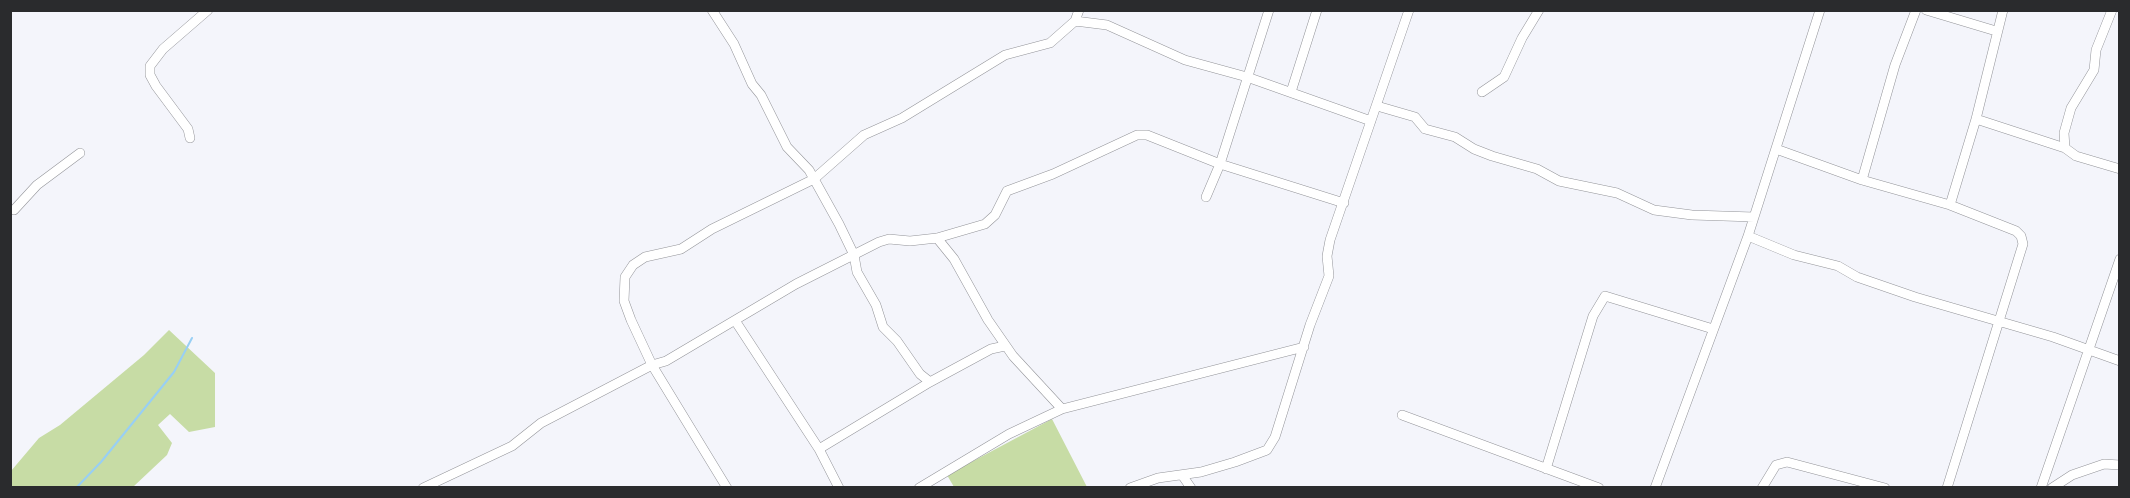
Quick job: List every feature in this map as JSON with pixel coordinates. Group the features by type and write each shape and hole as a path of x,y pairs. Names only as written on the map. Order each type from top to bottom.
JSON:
{"street":[{"path":"190,138 188,129 156,86 150,75 150,66 163,49 208,10"},
{"path":"712,10 734,44 752,84 761,95 787,147 814,179 854,255 857,272 876,305 884,327 897,341 920,374 930,382"},
{"path":"727,488 652,365 624,301 625,277 633,265 645,257 681,249 712,230 814,179 864,135 902,118 1005,55 1050,43 1075,21 1079,10"},
{"path":"1206,197 1220,164 1269,10"},
{"path":"1291,92 1317,10"},
{"path":"1130,488 1158,478 1182,475 1235,462 1267,450 1275,437 1329,276 1327,256 1330,240 1409,10"},
{"path":"1482,92 1504,77 1522,38 1539,10"},
{"path":"1655,488 1748,236 1820,10"},
{"path":"1862,180 1895,65 1916,10"},
{"path":"1926,10 1996,31"},
{"path":"1950,205 1976,119 2003,10"},
{"path":"2065,148 2064,133 2071,108 2094,70 2096,50 2112,10"},
{"path":"1075,21 1107,25 1185,60 1247,77 1371,121"},
{"path":"1377,106 1415,117 1425,129 1455,137 1474,149 1492,156 1537,169 1559,181 1617,193 1654,210 1692,215 1754,217"},
{"path":"1976,119 2065,148 2076,156 2120,169"},
{"path":"423,488 512,446 541,423 652,365 666,361 736,322 796,284 854,255 889,239 910,241 969,231 985,224 995,215 1007,191 1053,174 1137,135 1147,135 1220,164 1344,203"},
{"path":"1776,149 1862,180 1950,205 2016,231 2021,236 2023,244 1947,488"},
{"path":"14,210 37,185 80,153"},
{"path":"1748,236 1794,255 1838,266 1857,277 1915,297 1998,321 2120,361"},
{"path":"937,237 954,259 1005,345 1062,409"},
{"path":"2041,488 2063,428 2087,349 2119,262"},
{"path":"1546,469 1593,316 1605,296 1713,329"},
{"path":"736,322 819,449 839,488"},
{"path":"819,449 930,382 991,349 1005,345"},
{"path":"919,488 1009,434 1062,409 1304,347"},
{"path":"1402,415 1599,488"},
{"path":"1762,488 1776,465 1786,462 1885,488"},
{"path":"2052,488 2072,475 2104,464 2120,465"},
{"path":"1182,475 1191,488"}],"green space":[{"path":"169,330 215,373 215,427 189,432 170,414 158,425 172,443 167,455 133,487 11,487 11,471 39,438 60,425 144,355"},
{"path":"1052,419 1087,487 954,487 947,475"}],"waterway":[{"path":"76,488 101,462 174,372 192,338"}]}
